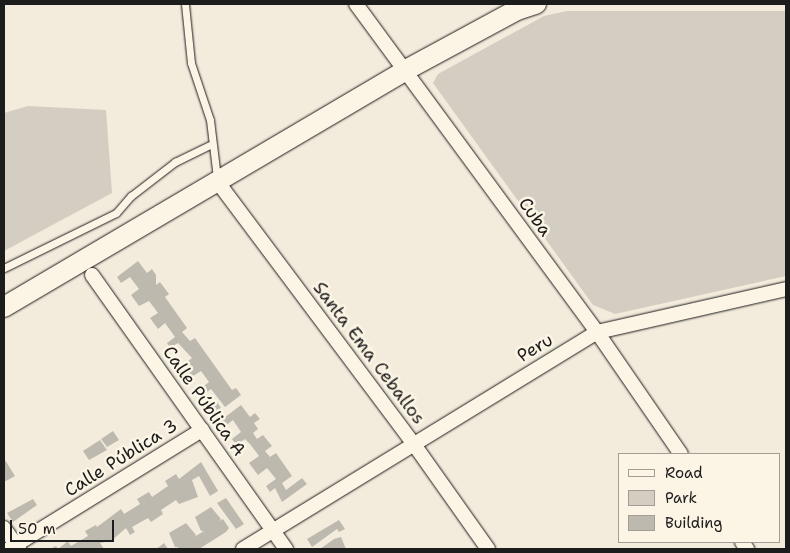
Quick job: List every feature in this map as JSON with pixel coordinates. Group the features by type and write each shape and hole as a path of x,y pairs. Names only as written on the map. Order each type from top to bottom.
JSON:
{"street":[{"name":"Cuba","path":"356,4 596,332 680,453"},
{"path":"4,307 404,71 500,19 536,4"},
{"name":"Santa Ema Ceballos","path":"217,181 413,444 488,549"},
{"name":"Calle Pública A","path":"92,275 286,549"},
{"name":"Peru","path":"243,549 596,332 786,289"},
{"name":"Calle Pública 3","path":"15,548 202,430"},
{"path":"4,528 15,548"}],"lane":[{"path":"185,4 191,63 210,120 210,144 217,181"},
{"path":"4,268 116,213 131,196 175,162 210,144"}],"green space":[{"path":"567,11 786,11 786,276 615,314 593,305 433,83 438,74 544,16"},
{"path":"28,106 106,110 112,193 4,251 4,113"}],"building":[{"path":"138,261 147,273 152,269 156,275 156,285 160,282 169,294 165,297 187,328 182,332 190,341 195,338 232,390 236,388 241,395 225,407 211,389 203,395 199,390 209,382 201,371 190,378 182,366 192,358 178,343 170,348 167,343 175,337 165,323 158,329 150,318 158,313 149,301 139,306 131,295 139,289 130,277 121,283 117,277"},
{"path":"217,402 221,408 211,416 207,410"},
{"path":"241,405 250,417 255,413 260,419 254,423 258,429 253,433 257,439 263,435 272,446 265,451 270,457 276,453 292,476 282,483 286,490 302,478 307,484 282,502 275,488 270,492 266,486 276,479 267,468 258,475 249,463 259,456 250,444 245,439 236,445 232,439 241,432 233,420 224,427 220,421"},
{"path":"113,431 119,440 107,447 101,439"},
{"path":"100,440 107,450 89,460 83,451"},
{"path":"5,460 15,476 6,481 4,480"},
{"path":"201,462 218,491 210,496 199,476 192,480 198,497 179,504 176,500 161,510 163,514 151,522 148,518 132,527 135,532 130,535 126,528 111,541 100,543 104,549 58,549 68,541 71,546 88,536 85,531 96,525 97,527 121,509 124,514 140,504 137,499 149,492 152,497 168,486 165,481 176,474 179,479"},
{"path":"226,498 244,524 236,529 217,503"},
{"path":"33,499 37,505 13,522 7,513"},
{"path":"211,507 221,519 219,521 223,519 229,528 226,532 199,549 175,549 179,547 175,547 169,533 186,523 196,535 194,537 204,531 201,531 195,517"},
{"path":"339,520 345,529 339,532 337,529 312,547 307,539"},
{"path":"24,521 29,529 24,533 18,524"},
{"path":"341,537 346,549 320,549 334,539"},
{"path":"164,543 168,549 155,549 159,547"}]}
